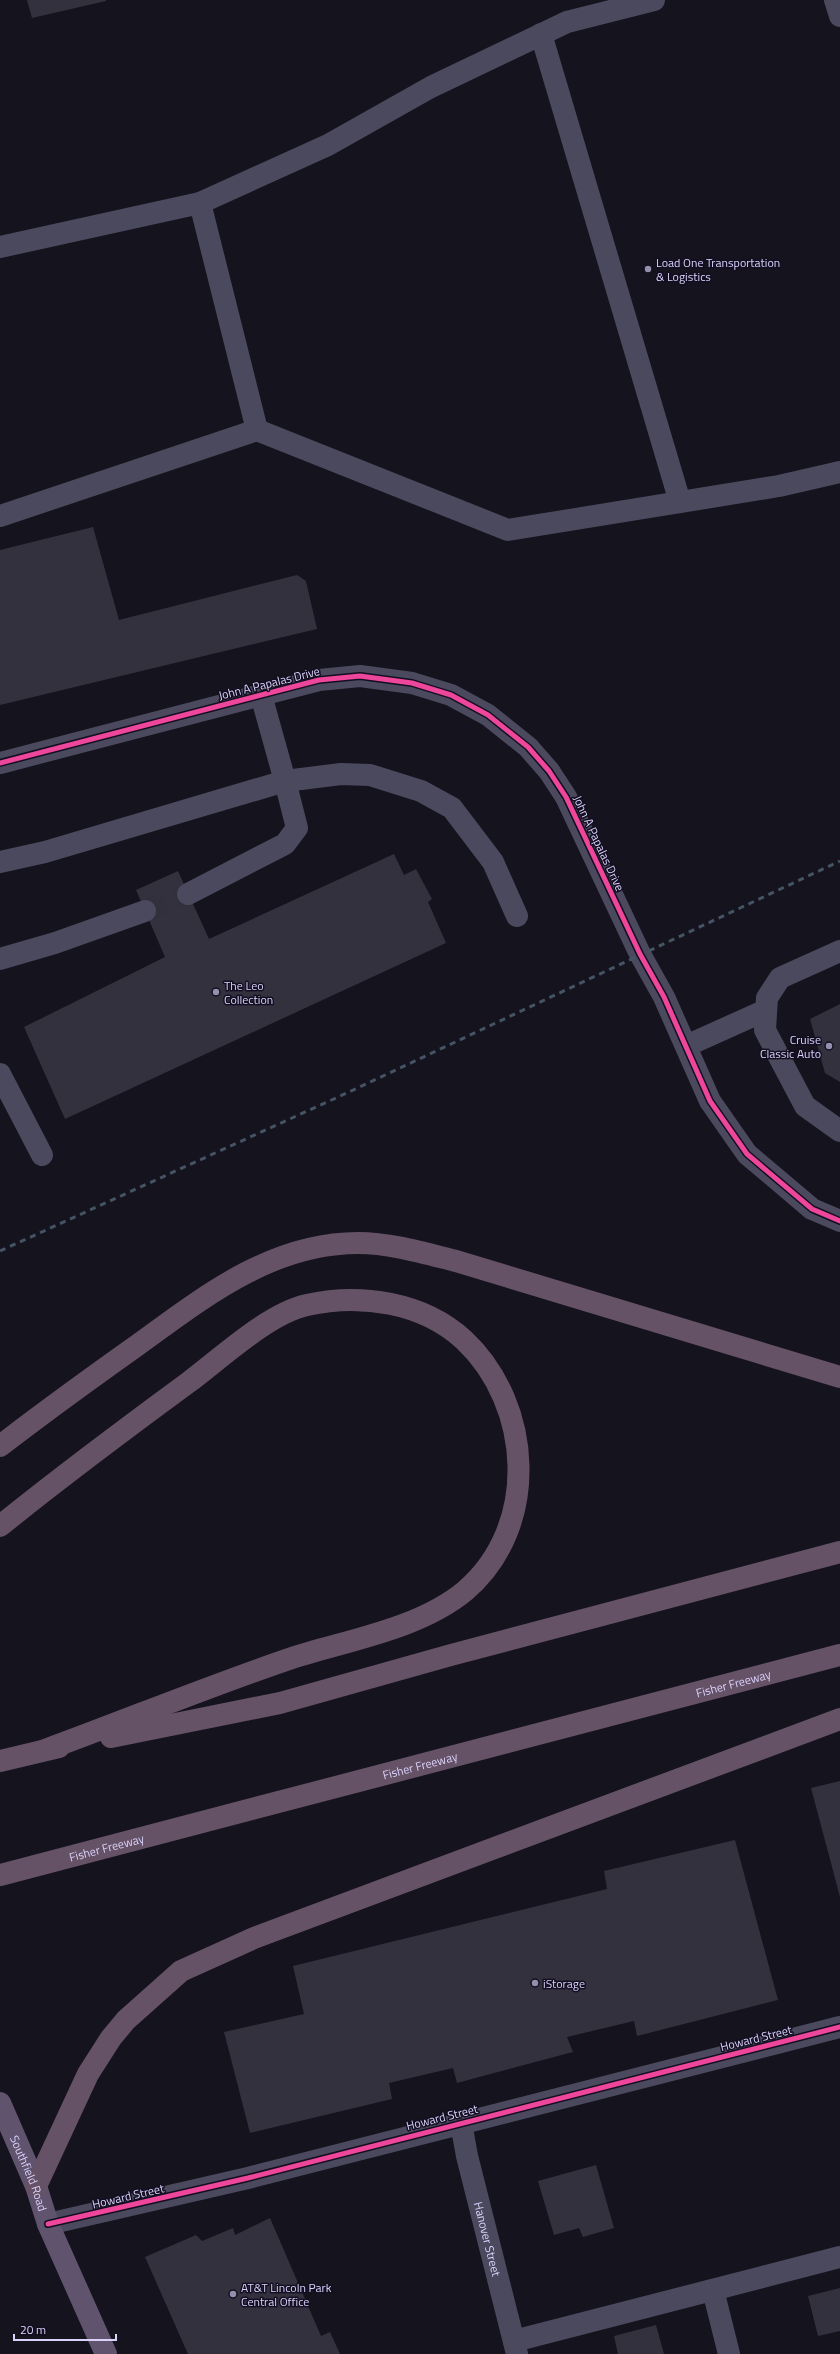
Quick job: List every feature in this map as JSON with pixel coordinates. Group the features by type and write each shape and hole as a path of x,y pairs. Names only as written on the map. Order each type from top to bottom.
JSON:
{"highway":[{"path":"0,1446 212,1292 255,1266 316,1247 358,1243 409,1250 456,1261 840,1377"},
{"path":"0,1526 79,1462 234,1347 275,1319 303,1306 362,1299 399,1306 430,1317 462,1338 486,1364 504,1394 516,1432 520,1471 517,1501 507,1533 491,1563 461,1594 401,1626 290,1659 45,1750"},
{"path":"0,1761 45,1750 280,1704 451,1655 840,1552"},
{"name":"Fisher Freeway","path":"2,1874 840,1655"},
{"path":"36,2186 88,2074 111,2038 126,2020 181,1971 254,1938 840,1719"}],"main road":[{"name":"Southfield Road","path":"0,2103 36,2186 48,2224 106,2354"}],"street":[{"path":"0,247 200,203 328,145 431,87 567,22 654,0"},
{"path":"835,0 840,16"},
{"path":"541,34 680,502"},
{"path":"200,203 257,430"},
{"path":"0,516 257,430 508,530 780,486 840,472"},
{"name":"John A Papalas Drive","path":"0,763 319,680 360,676 412,683 451,695 488,715 528,747 549,771 566,797 686,1046 710,1101 747,1154 812,1209 840,1221"},
{"path":"188,894 285,844 297,828 261,695"},
{"path":"0,862 45,852 285,781 341,774 370,775 421,791 452,808 493,862 517,916"},
{"path":"0,959 55,943 145,911"},
{"path":"840,951 780,978 767,998 765,1030 805,1106 840,1131"},
{"path":"686,1046 766,1010"},
{"path":"0,1074 42,1155"},
{"name":"Howard Street","path":"48,2224 248,2178 461,2122 840,2027"},
{"name":"Hanover Street","path":"461,2122 467,2156 516,2348"},
{"path":"516,2348 713,2290 840,2258"},
{"path":"713,2290 729,2354"}],"building":[{"path":"27,0 106,0 106,1 32,18"},
{"path":"93,527 119,620 297,575 306,581 317,629 0,705 0,550"},
{"name":"The Leo Collection","path":"394,854 404,875 416,869 432,899 428,902 446,943 65,1119 24,1027 165,957 136,890 178,871 209,939"},
{"name":"Cruise Classic Auto","path":"840,1004 840,1082 825,1073 810,1019"},
{"path":"840,1781 840,1897 811,1788"},
{"name":"iStorage","path":"735,1840 778,2000 637,2036 634,2021 567,2037 573,2052 457,2083 453,2068 389,2083 392,2099 250,2133 224,2032 304,2014 293,1966 607,1889 604,1871"},
{"path":"596,2165 614,2228 583,2237 579,2228 554,2235 538,2181"},
{"name":"AT&T Lincoln Park Central Office","path":"270,2218 321,2336 330,2332 340,2354 188,2354 145,2257 196,2235 202,2241 233,2228 235,2235"},
{"path":"840,2288 840,2331 818,2336 808,2296"},
{"path":"656,2325 664,2354 618,2354 614,2336"}],"tunnel":[{"path":"145,911 188,894"}],"railway":[{"path":"0,1251 349,1092 840,861"}],"cycle path":[{"path":"0,763 319,680 360,676 412,683 451,695 488,715 528,747 549,771 566,797 640,954 664,997 710,1101 747,1154 812,1209 840,1221"},
{"path":"48,2224 248,2178 840,2027"}],"place":[{"name":"Load One Transportation & Logistics","path":"648,269"},
{"name":"The Leo Collection","path":"216,992"},
{"name":"Cruise Classic Auto","path":"829,1046"},
{"name":"iStorage","path":"535,1983"},
{"name":"AT&T Lincoln Park Central Office","path":"233,2294"}]}
